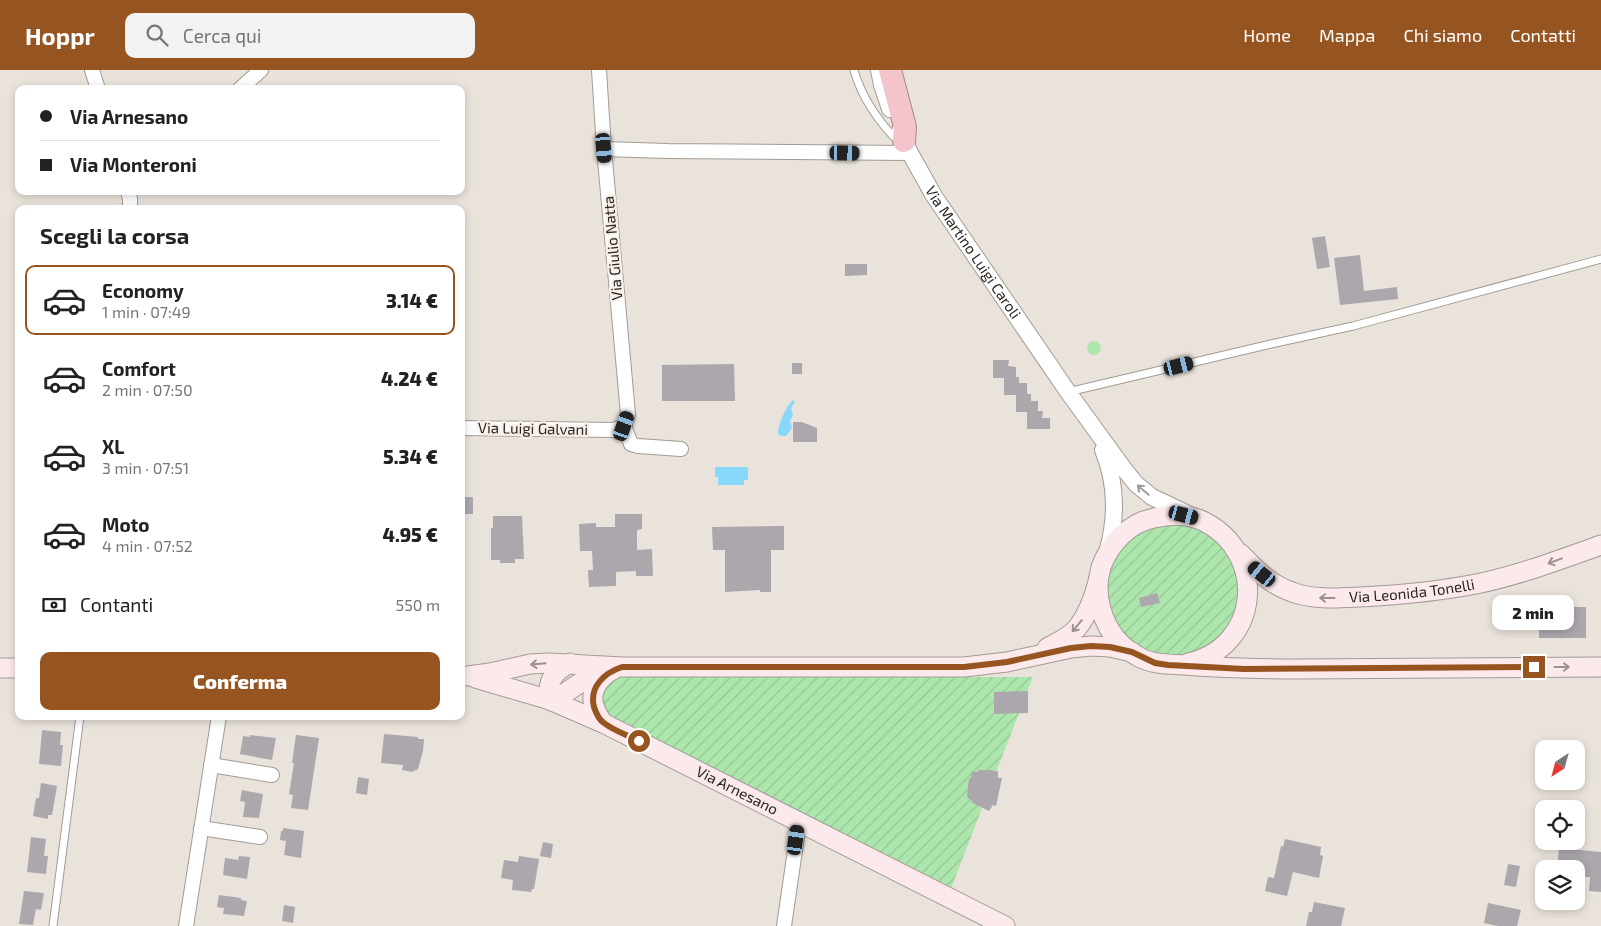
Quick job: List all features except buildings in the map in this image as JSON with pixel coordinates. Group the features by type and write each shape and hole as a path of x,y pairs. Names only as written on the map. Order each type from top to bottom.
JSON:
{"highway":[{"path":"890,70 907,147"}],"main road":[{"path":"1028,658 1069,636 1078,627 1089,609 1106,555 1117,540 1131,528 1147,519 1165,515 1184,515 1201,520 1218,530 1234,545 1242,560 1247,577 1248,595 1245,612 1238,628 1228,642 1214,653 1198,661 1181,665"},
{"name":"Via Leonida Tonelli","path":"1234,545 1253,567 1271,582 1293,593 1314,598 1346,598 1408,594 1481,583 1544,566 1601,545"},
{"path":"1098,582 1098,598 1107,626 1118,641 1132,652 1155,663 1244,669 1601,667"},
{"path":"465,675 499,672 530,664 570,663 617,669 964,667 986,665 1071,648 1091,646 1110,647 1132,652"},
{"path":"570,663 559,669 551,680 548,692 550,700 562,695 583,681 617,669"},
{"path":"0,668 15,668"},
{"path":"603,723 596,713 593,701 594,689 600,681 617,669"},
{"name":"Via Arnesano","path":"465,675 550,700 603,723 1005,926"}],"street":[{"path":"92,70 97,85"},
{"path":"244,85 261,70"},
{"name":"Via Giulio Natta","path":"599,70 604,148 628,414 624,426"},
{"name":"Via Martino Luigi Caroli","path":"879,70 891,110 907,147 934,196 1090,423 1136,484 1152,497 1201,520"},
{"path":"604,148 667,151 907,147"},
{"name":"Via Martino Luigi Caroli","path":"1090,423 1108,461 1115,496 1112,535 1106,555"},
{"path":"624,426 631,444 681,449"},
{"name":"Via Luigi Galvani","path":"465,428 613,430 624,426"},
{"path":"186,926 218,720"},
{"path":"211,764 272,775"},
{"path":"784,926 799,823"},
{"path":"201,828 260,836"}],"lane":[{"path":"854,70 857,83 869,104 889,133 907,147"},
{"path":"1068,392 1353,326 1601,259"},
{"path":"52,926 79,720"}],"green space":[{"path":"1091,341 1097,341 1101,348 1097,355 1091,355 1087,351 1087,345"},
{"path":"1173,524 1186,525 1198,529 1220,543 1234,565 1238,577 1238,603 1234,615 1220,637 1198,651 1186,655 1173,656 1160,655 1148,651 1126,637 1112,615 1108,603 1107,590 1108,577 1112,565 1126,543 1148,529 1160,525"},
{"path":"1033,677 950,891 622,727 600,710 601,689 616,678"}],"water":[{"path":"793,400 795,402 791,408 793,415 790,421 792,428 786,436 781,436 778,434 778,430 781,421"},
{"path":"715,467 748,467 748,480 744,480 744,485 718,485 718,477 715,477"}],"route":[{"path":"639,741 603,723 596,713 593,701 594,689 605,675 612,670 622,667 964,667 1007,662 1071,648 1091,646 1110,647 1132,652 1143,659 1168,665 1244,669 1534,667"}]}
